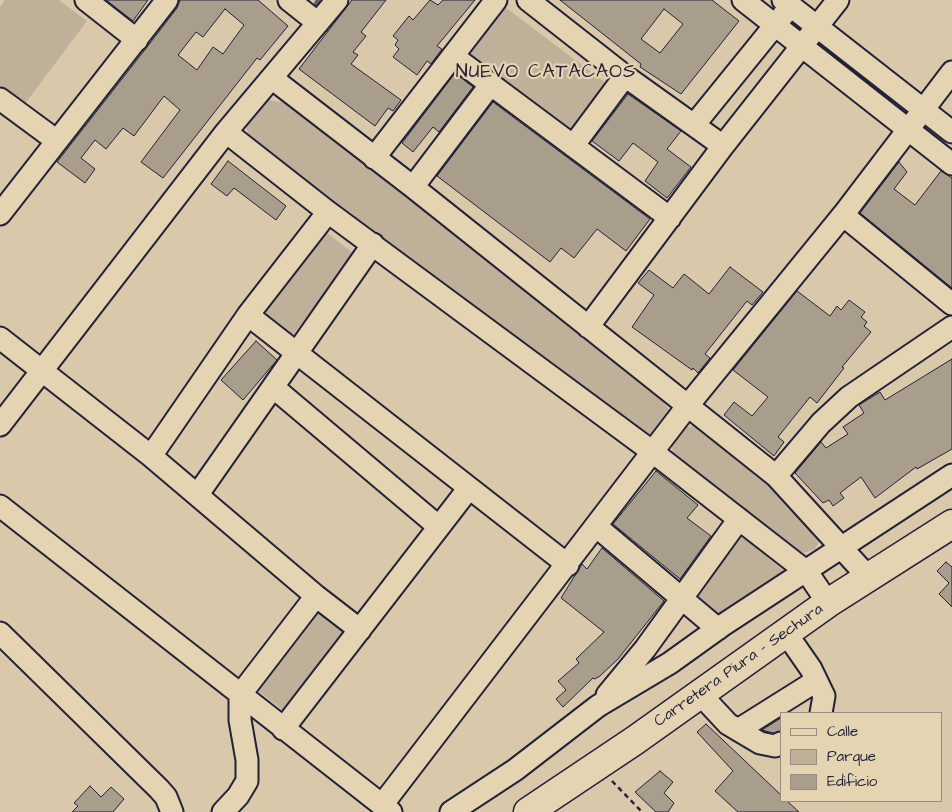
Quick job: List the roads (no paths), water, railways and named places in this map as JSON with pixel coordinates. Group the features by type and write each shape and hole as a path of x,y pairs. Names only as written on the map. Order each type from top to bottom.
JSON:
{"main road":[{"name":"Carretera Piura - Sechura","path":"528,812 597,766 828,603 952,524"}],"street":[{"path":"86,0 137,40"},
{"path":"0,214 167,0"},
{"path":"288,0 318,23"},
{"path":"0,425 226,132 273,79 337,0"},
{"path":"374,158 454,57 496,0"},
{"path":"528,0 625,76 723,146"},
{"path":"743,0 952,164"},
{"path":"588,327 723,146 838,0"},
{"path":"694,125 776,25 790,2 817,26 952,132"},
{"path":"454,57 670,218"},
{"path":"0,506 386,808 689,404 842,215 952,72"},
{"path":"573,146 625,76"},
{"path":"273,79 413,187 588,327 689,404 776,476 842,546 869,578"},
{"path":"413,187 491,84"},
{"path":"0,99 57,141"},
{"path":"226,132 328,212 374,244 654,452 807,572 828,603"},
{"path":"151,456 248,315 328,212"},
{"path":"842,215 952,304"},
{"path":"198,494 374,244"},
{"path":"248,315 568,565"},
{"path":"776,476 821,423 849,397 952,327"},
{"path":"0,338 198,494 316,596 360,630"},
{"path":"273,387 439,527"},
{"path":"451,812 515,770 598,706 670,663 718,629 807,572 842,546 952,475"},
{"path":"283,729 469,488"},
{"path":"598,706 645,649 738,519"},
{"path":"597,527 718,629"},
{"path":"223,812 238,796 246,781 247,760 240,720 240,695 316,596"},
{"path":"0,633 159,789 166,797 172,812"},
{"path":"786,633 811,669 824,696 821,712"},
{"path":"738,730 816,681"},
{"path":"700,694 728,724 760,743 775,746 780,744"}],"waterway":[{"path":"316,4 318,0"}],"district":[{"name":"NUEVO CATACAOS","path":"546,73"}]}
